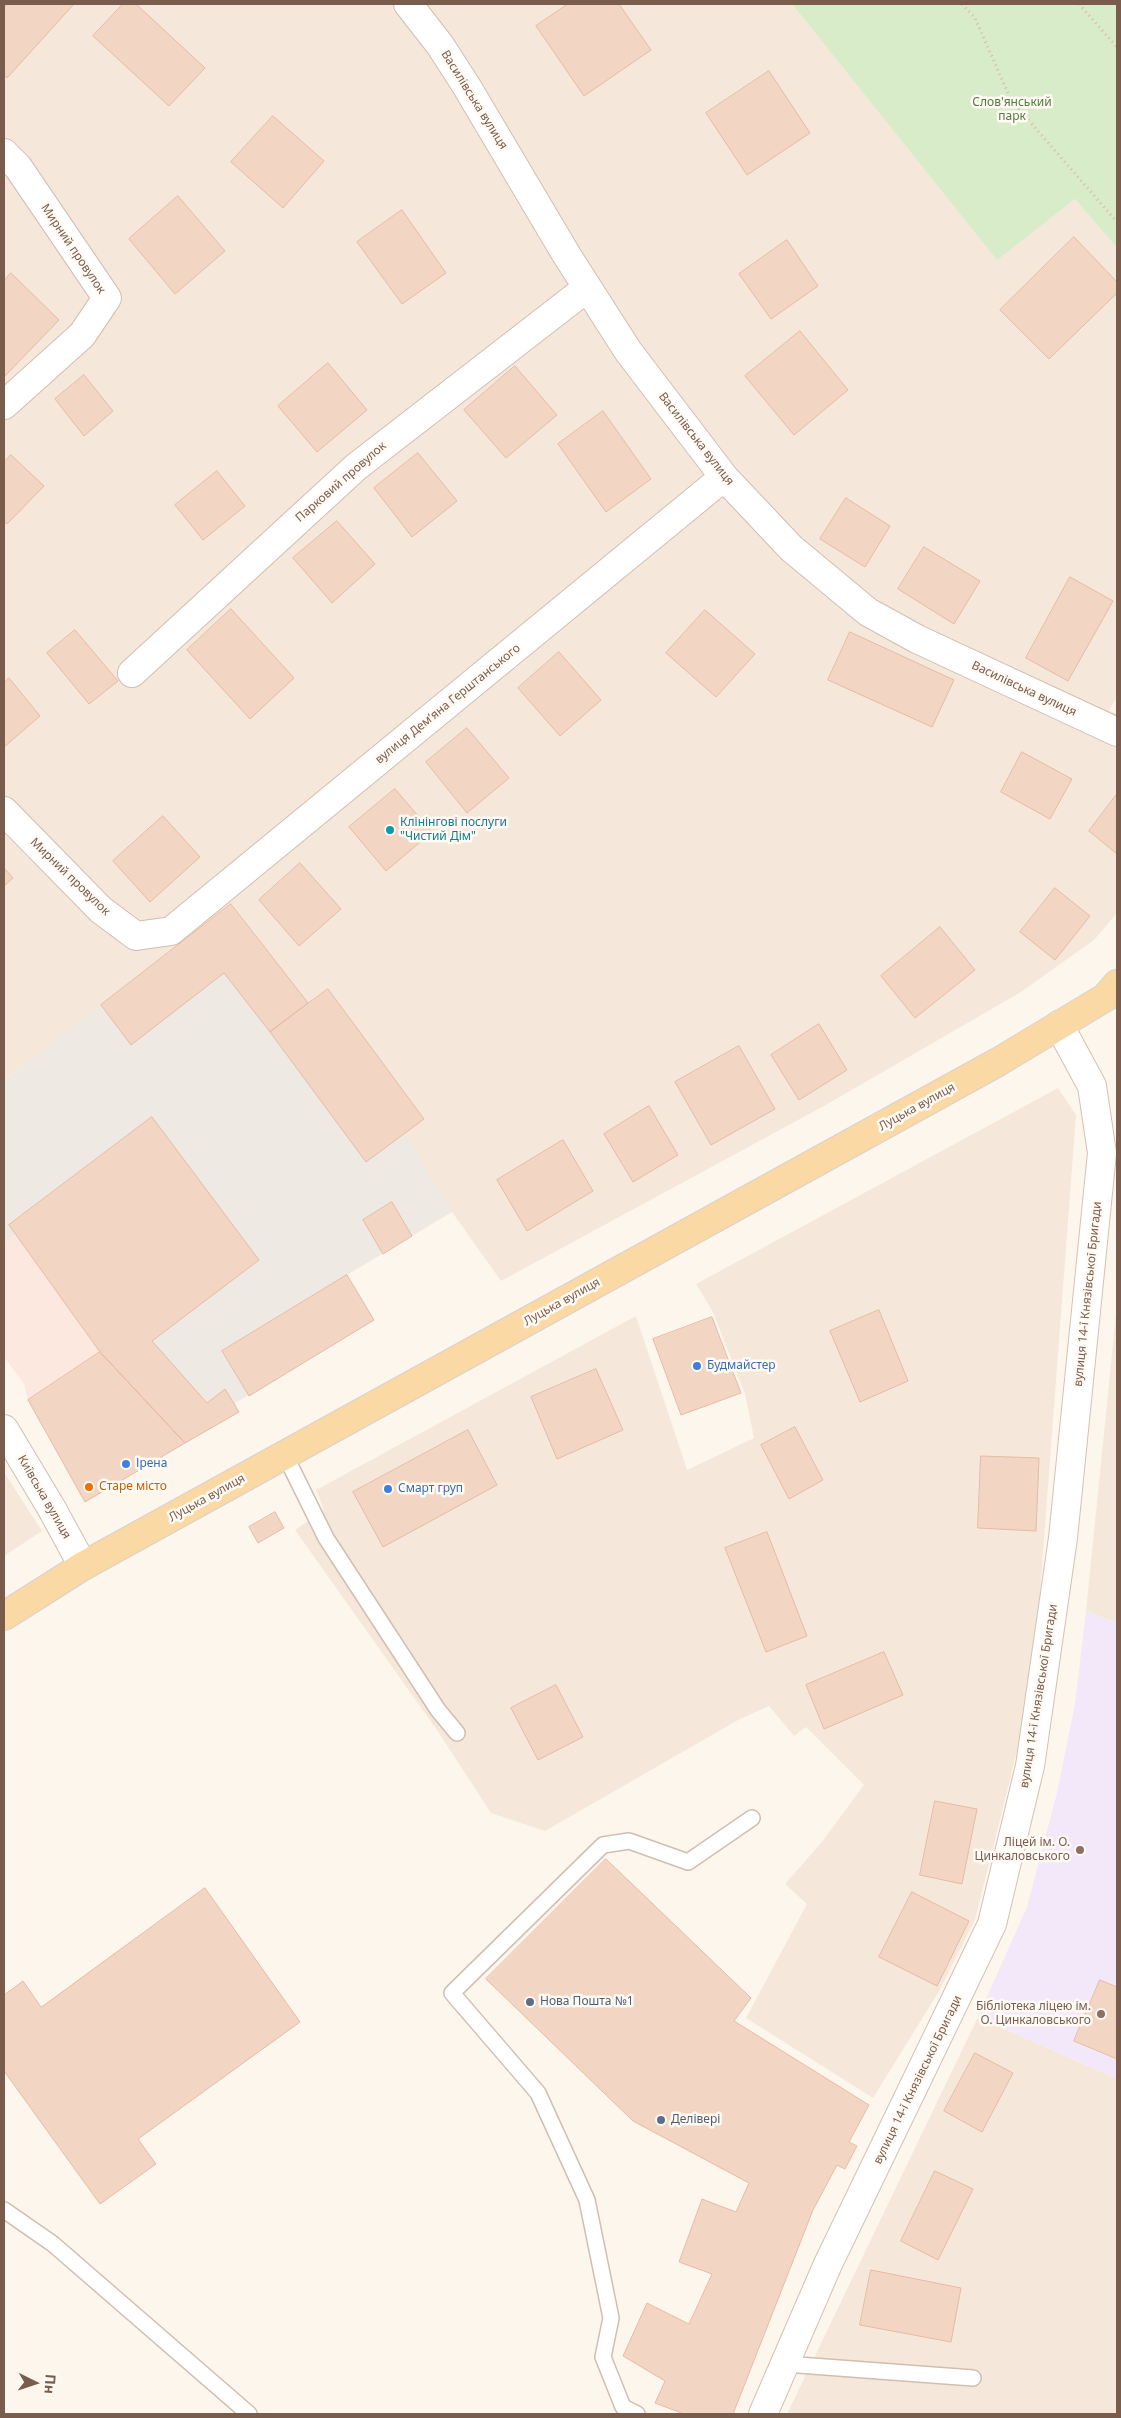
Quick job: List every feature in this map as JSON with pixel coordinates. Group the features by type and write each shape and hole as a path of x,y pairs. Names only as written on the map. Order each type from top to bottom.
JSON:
{"main road":[{"name":"Луцька вулиця","path":"4,1616 82,1566 998,1062 1106,997 1117,984"}],"street":[{"name":"Василівська вулиця","path":"408,4 440,44 587,288 628,351 724,477 790,548 868,612 917,639 1117,732"},
{"name":"Мирний провулок","path":"4,153 18,167 107,298 82,335 4,405"},
{"name":"Парковий провулок","path":"132,673 356,467 587,288"},
{"name":"вулиця Демʼяна Герштанського","path":"171,931 724,477"},
{"name":"Мирний провулок","path":"4,811 101,910 136,936 171,931"},
{"name":"вулиця 14-ї Князівської Бригади","path":"763,2414 828,2264 992,1924 1030,1766 1063,1538 1102,1153 1092,1086 1059,1025"},
{"name":"Київська вулиця","path":"4,1429 52,1509 82,1566"}],"lane":[{"path":"285,1455 326,1538 438,1710 457,1733"},
{"path":"637,2414 624,2406 603,2357 611,2318 588,2200 538,2093 452,1993 603,1845 629,1841 688,1862 752,1818"},
{"path":"4,2210 53,2244 248,2414"},
{"path":"785,2364 973,2378"}],"path":[{"path":"962,4 975,18 1011,100 1117,222"},
{"path":"1079,4 1117,47"}],"shaded area":[{"path":"4,4 792,4 997,259 1075,199 1117,248 1117,697 1109,710 1117,714 1117,913 1094,940 1021,992 824,1106 501,1281 452,1212 404,1134 424,1119 328,989 308,1003 232,904 4,1081"},
{"path":"231,904 308,1002 328,989 424,1119 405,1134 452,1212 347,1275 374,1320 235,1403 239,1412 185,1443 100,1352 16,1234 4,1244 4,1081"},
{"path":"1058,1088 1076,1115 1038,1619 1018,1747 975,1920 938,1993 873,2098 746,2018 807,1904 785,1884 821,1843 864,1785 806,1727 794,1736 769,1706 738,1720 545,1831 491,1813 437,1730 295,1530 324,1510 316,1490 636,1316 687,1470 754,1438 745,1394 713,1312 696,1284"},
{"path":"16,1234 100,1352 28,1400 24,1384 4,1357 4,1244"},
{"path":"1117,1304 1117,1623 1086,1611"},
{"path":"4,1472 42,1531 4,1556"},
{"name":"Ліцей ім. О. Цинкаловського","path":"1086,1611 1117,1623 1117,1987 1100,1981 1074,2041 1117,2059 1117,2079 978,2017 1027,1907 1057,1793 1075,1704"},
{"path":"978,2017 1117,2079 1117,2414 787,2414"}],"green space":[{"name":"Слов'янський парк","path":"792,4 1117,4 1117,248 1075,199 997,260"}],"building":[{"path":"8,4 74,4 7,78 4,75 4,8"},
{"path":"123,4 136,4 205,68 169,106 93,36"},
{"path":"568,4 619,4 651,50 584,96 536,26"},
{"path":"769,71 810,133 747,175 706,113"},
{"path":"273,116 324,161 283,208 231,162"},
{"path":"178,196 225,251 175,294 129,239"},
{"path":"402,210 446,273 402,304 357,242"},
{"path":"1074,237 1117,282 1117,293 1049,359 1000,310"},
{"path":"787,240 818,286 771,319 739,274"},
{"path":"11,273 59,320 4,377 4,281"},
{"path":"800,331 848,390 794,435 745,376"},
{"path":"328,363 367,410 317,452 278,406"},
{"path":"515,366 557,415 506,458 464,410"},
{"path":"84,375 113,411 84,436 55,399"},
{"path":"603,411 651,479 606,512 558,444"},
{"path":"418,453 457,501 412,537 374,488"},
{"path":"11,455 44,486 7,524 4,521 4,462"},
{"path":"217,471 245,506 203,540 175,505"},
{"path":"846,498 890,526 865,567 820,539"},
{"path":"337,521 375,564 332,603 293,558"},
{"path":"924,547 980,581 954,624 898,589"},
{"path":"1070,577 1113,601 1068,681 1026,658"},
{"path":"231,609 294,678 250,719 187,650"},
{"path":"705,610 755,654 716,697 666,653"},
{"path":"75,630 118,681 89,704 47,653"},
{"path":"850,632 954,680 932,727 828,680"},
{"path":"559,652 601,700 560,736 518,688"},
{"path":"9,678 40,716 4,747 4,683"},
{"path":"467,728 509,778 467,813 426,762"},
{"path":"1022,752 1072,779 1050,819 1001,792"},
{"name":"Клінінгові послуги \"Чистий Дім\"","path":"395,789 432,832 386,871 349,827"},
{"path":"1117,794 1117,854 1089,831"},
{"path":"163,816 200,857 150,902 113,861"},
{"path":"300,863 341,909 299,946 259,900"},
{"path":"4,868 13,878 4,886"},
{"path":"1055,888 1090,916 1055,960 1020,932"},
{"path":"231,904 308,1003 270,1032 224,973 131,1045 101,1005"},
{"path":"940,927 975,970 915,1018 881,976"},
{"path":"328,989 424,1119 366,1162 270,1032"},
{"path":"819,1024 847,1070 799,1100 771,1055"},
{"path":"739,1046 775,1109 711,1145 675,1082"},
{"path":"649,1106 678,1155 633,1182 604,1134"},
{"path":"152,1117 259,1260 152,1341 207,1403 225,1389 239,1412 185,1443 100,1352 9,1225"},
{"path":"563,1140 593,1191 527,1231 497,1180"},
{"path":"392,1202 412,1236 383,1254 363,1220"},
{"path":"347,1275 374,1320 249,1396 222,1351"},
{"path":"879,1310 908,1381 860,1402 830,1331"},
{"name":"Будмайстер","path":"712,1317 741,1393 681,1415 653,1339"},
{"path":"100,1352 185,1443 85,1502 28,1400"},
{"path":"596,1369 623,1430 557,1459 531,1397"},
{"path":"795,1427 823,1480 789,1499 761,1445"},
{"path":"468,1430 497,1485 383,1547 353,1492"},
{"path":"981,1456 1039,1458 1036,1531 978,1528"},
{"path":"275,1512 284,1528 258,1543 249,1527"},
{"path":"767,1532 807,1636 766,1652 725,1548"},
{"path":"884,1652 903,1695 824,1729 806,1685"},
{"path":"556,1685 583,1737 538,1760 511,1708"},
{"path":"935,1801 977,1809 962,1884 920,1875"},
{"path":"606,1859 751,1998 734,2021 869,2105 849,2142 857,2146 845,2169 837,2165 813,2210 733,2414 684,2414 655,2403 665,2381 623,2356 647,2303 689,2324 712,2274 679,2262 702,2199 736,2212 749,2183 633,2121 486,1979"},
{"path":"205,1888 300,2022 138,2139 156,2164 100,2204 4,2071 4,1995 23,1981 41,2007"},
{"path":"912,1892 969,1921 937,1986 879,1957"},
{"name":"Бібліотека ліцею ім. О. Цинкаловського","path":"1100,1980 1117,1987 1117,2059 1074,2041"},
{"path":"975,2053 1013,2073 982,2132 944,2111"},
{"path":"935,2171 973,2189 938,2260 901,2241"},
{"path":"871,2270 961,2288 951,2342 860,2325"}],"place":[{"name":"Клінінгові послуги \"Чистий Дім\"","path":"390,830"},
{"name":"Будмайстер","path":"697,1366"},
{"name":"Ірена","path":"126,1464"},
{"name":"Старе місто","path":"89,1487"},
{"name":"Смарт груп","path":"388,1489"},
{"name":"Ліцей ім. О. Цинкаловського","path":"1080,1850"},
{"name":"Нова Пошта №1","path":"530,2002"},
{"name":"Бібліотека ліцею ім. О. Цинкаловського","path":"1101,2014"},
{"name":"Делівері","path":"661,2120"}]}
